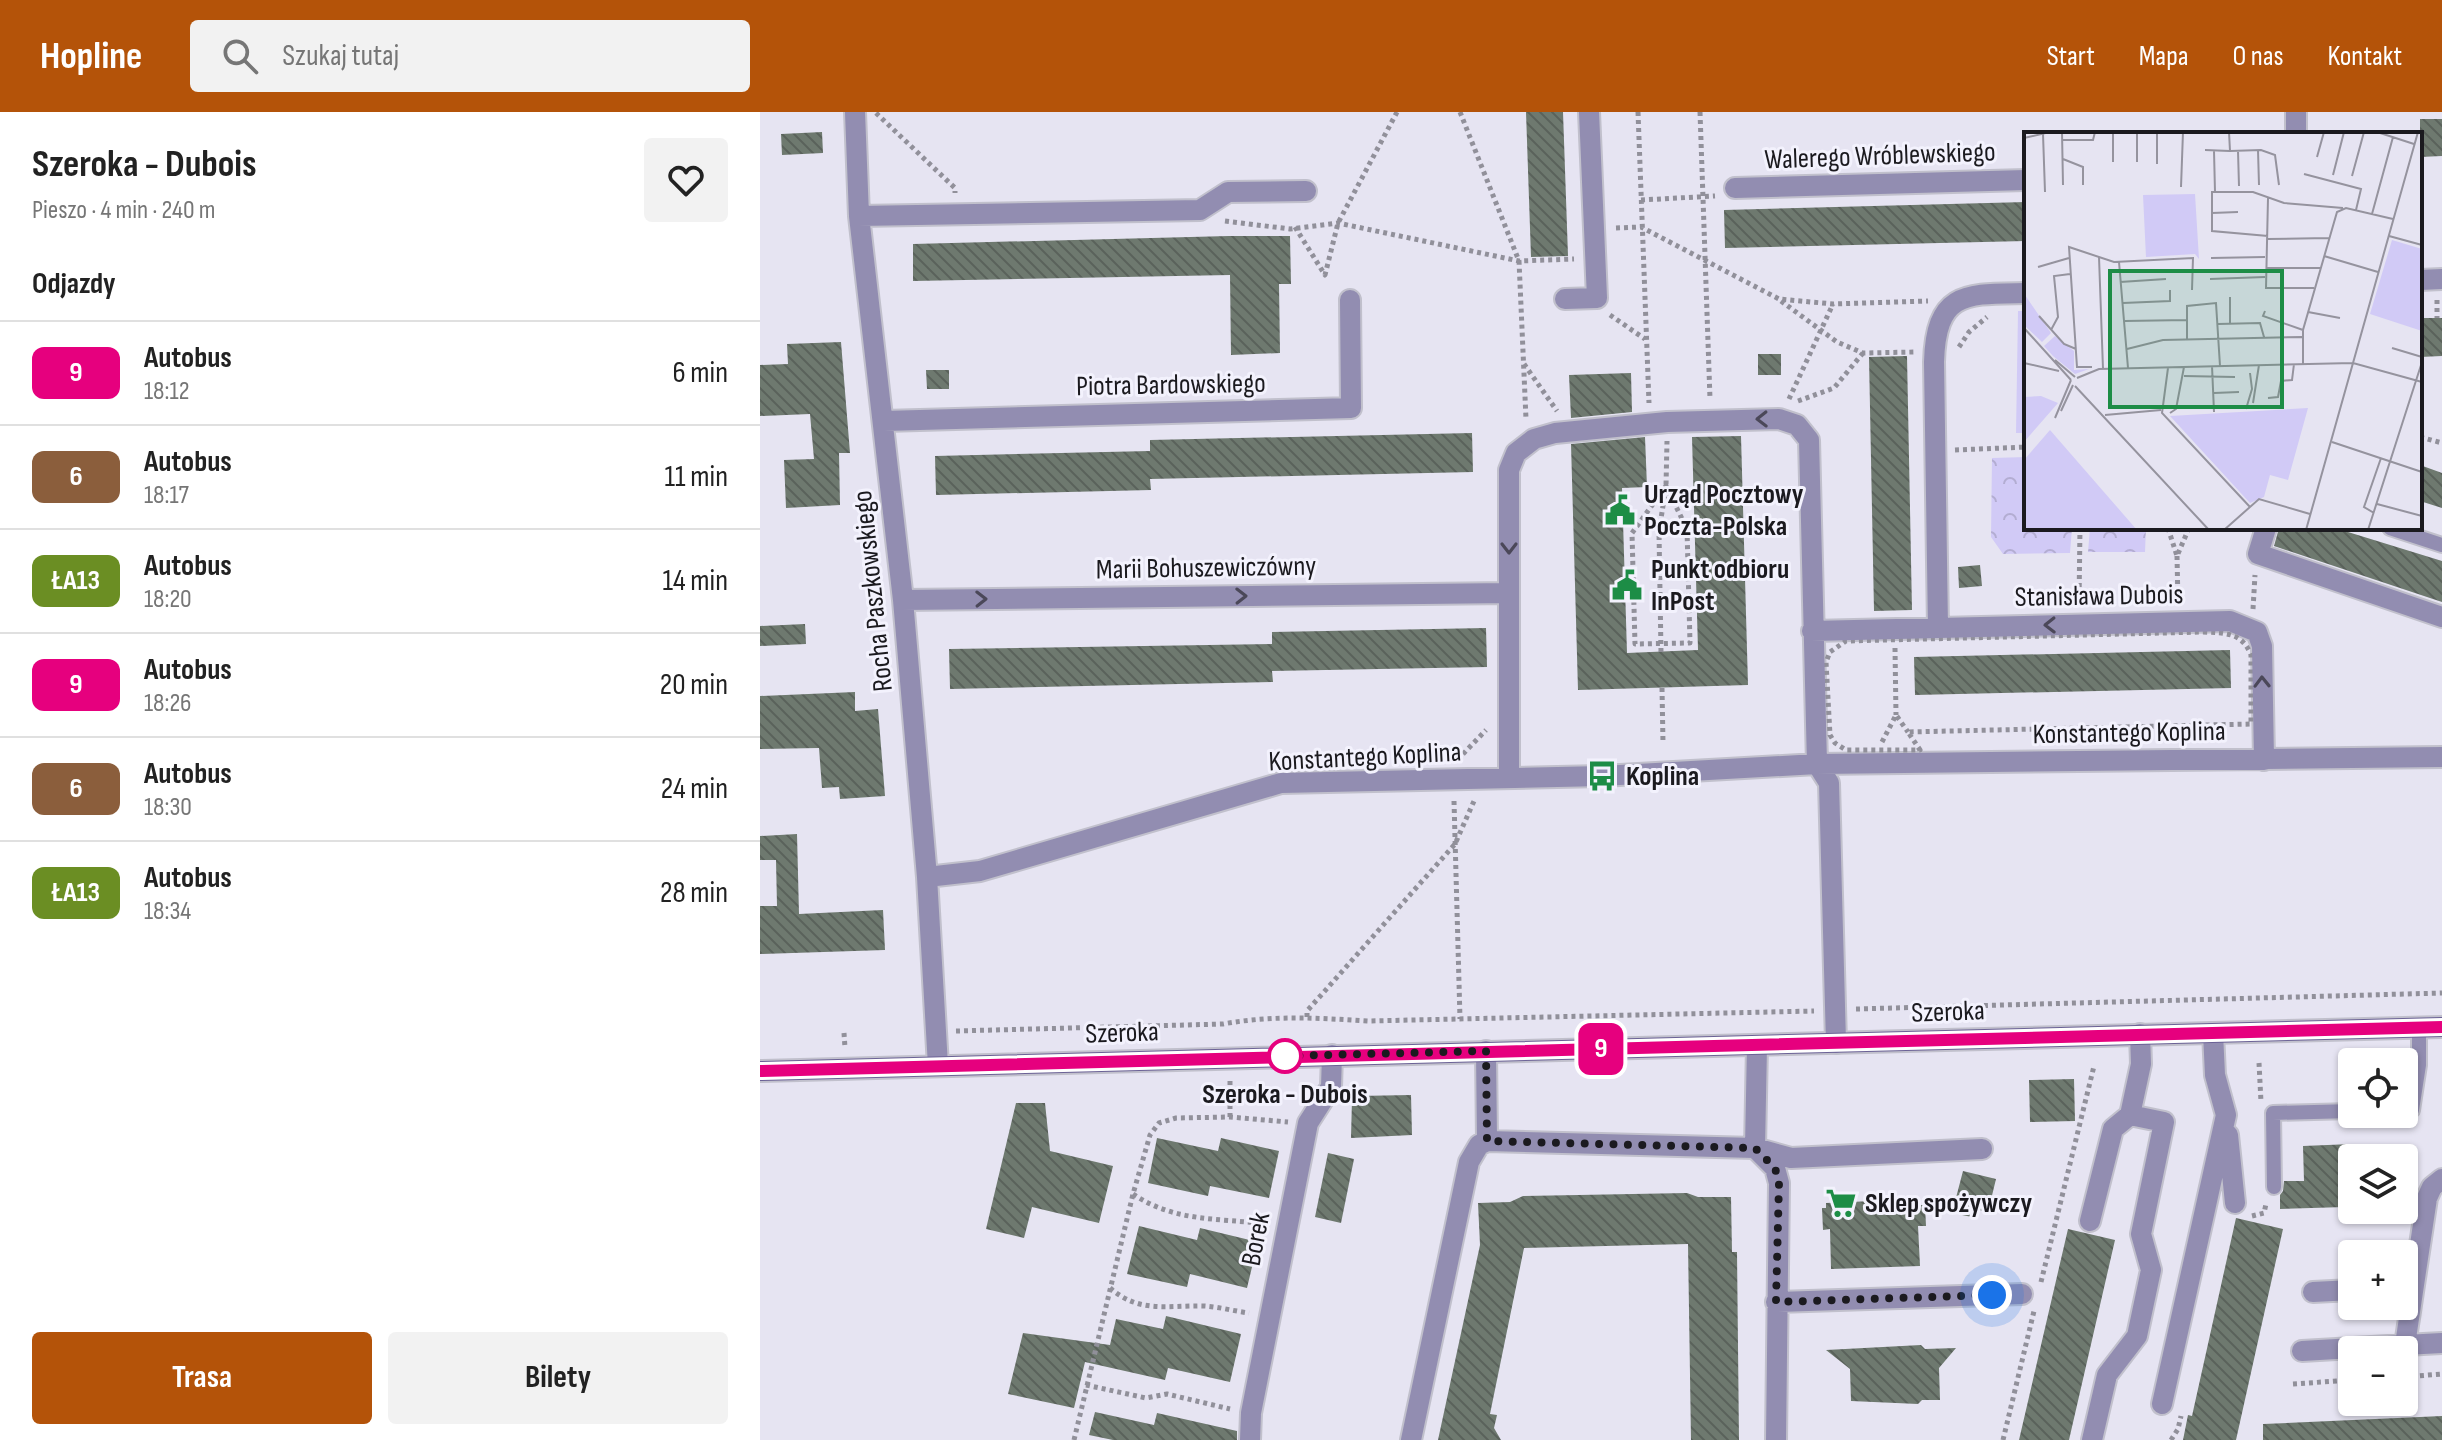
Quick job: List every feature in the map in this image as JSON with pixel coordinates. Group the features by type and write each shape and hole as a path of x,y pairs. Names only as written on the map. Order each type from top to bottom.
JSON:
{"street":[{"name":"Rocha Paszkowskiego","path":"855,112 859,216 903,600 927,877 938,1066"},
{"path":"1565,299 1597,298 1589,112"},
{"name":"Walerego Wróblewskiego","path":"1735,188 2024,180"},
{"path":"859,216 1200,210 1228,192 1306,191"},
{"path":"2422,280 2442,279"},
{"path":"1938,628 1934,357 1943,316 1957,300 1970,294 2024,293"},
{"name":"Piotra Bardowskiego","path":"884,421 1351,408 1350,300"},
{"path":"1509,778 1509,470 1516,453 1534,439 1561,433 1667,422 1779,419 1797,425 1809,440 1817,764 1829,783 1836,1043"},
{"path":"2265,530 2258,554 2442,617"},
{"name":"Marii Bohuszewiczówny","path":"903,600 1509,593"},
{"name":"Stanisława Dubois","path":"1812,631 2230,621 2257,632 2262,646 2264,760"},
{"name":"Konstantego Koplina","path":"927,877 980,871 1281,783 1602,776 1817,764 2442,757"},
{"name":"Szeroka","path":"761,1071 2442,1027"},
{"path":"2213,1033 2215,1075 2226,1115 2242,1209"},
{"path":"2090,1221 2113,1129 2130,1115 2141,1064 2140,1034"},
{"path":"1757,1045 1755,1148 1775,1168 1779,1183 1776,1440"},
{"path":"1486,1051 1487,1141"},
{"name":"Borek","path":"1250,1440 1251,1413 1308,1123 1331,1087 1332,1055"},
{"path":"2092,1440 2107,1375 2137,1336 2151,1270 2141,1234 2164,1122 2130,1115"},
{"path":"2162,1404 2226,1115"},
{"path":"1411,1440 1469,1162 1479,1145 1487,1141 1755,1148 1791,1158 1982,1149"},
{"path":"2418,1241 2427,1198 2432,1187 2442,1179"},
{"path":"2313,1292 2338,1291"},
{"path":"1776,1302 2032,1296"},
{"path":"2418,1344 2442,1343"},
{"path":"2302,1351 2338,1349"}],"lane":[{"path":"2396,530 2442,545"},
{"path":"2418,1071 2419,1027"},
{"path":"2270,1190 2267,1109 2338,1111"}],"path":[{"path":"875,112 955,188 955,214"},
{"path":"1295,227 1325,275 1338,223 1397,112"},
{"path":"1460,112 1519,261 1527,444"},
{"path":"1638,112 1650,414 1667,422 1666,486 1659,532 1661,652"},
{"path":"1700,112 1711,420"},
{"path":"1214,221 1295,227 1338,223 1519,261 1584,258"},
{"path":"1594,228 1641,227 1779,299 1837,342 1863,353 1934,357"},
{"path":"1597,298 1605,311 1646,339"},
{"path":"1779,299 1833,304 1957,300"},
{"path":"1833,304 1786,404 1834,388 1863,353"},
{"path":"1962,340 1969,332"},
{"path":"1524,363 1563,419 1561,433"},
{"path":"2422,438 2442,443"},
{"path":"1958,450 2024,447"},
{"path":"1666,486 1687,529 1690,643 1635,644 1632,533 1666,486"},
{"path":"2079,598 2080,530"},
{"path":"2169,530 2177,556 2178,595"},
{"path":"2177,556 2188,530"},
{"path":"2254,576 2254,592"},
{"path":"1896,715 1920,750 1846,750 1835,743 1830,735 1826,662 1837,646 1846,641 1895,639 2225,633 2247,644 2251,655 2251,724 1908,732"},
{"path":"1878,750 1896,715 1895,639"},
{"path":"1662,688 1663,743"},
{"path":"1463,754 1489,727"},
{"path":"1454,801 1460,1019"},
{"path":"1307,1017 1307,1011 1455,844 1474,801"},
{"path":"935,1032 1223,1024 1253,1019 1307,1017 1368,1021 2442,993"},
{"path":"1230,1117 1231,1058"},
{"path":"2259,1063 2267,1109"},
{"path":"2003,1440 2032,1296 2094,1066"},
{"path":"1074,1440 1150,1135 1159,1123 1176,1118 1230,1117 1308,1123"},
{"path":"2242,1209 2264,1213 2270,1190"},
{"path":"1133,1194 1151,1206 1182,1217 1219,1218 1288,1227"},
{"path":"1110,1288 1123,1299 1156,1308 1206,1306 1269,1316"},
{"path":"2418,1376 2442,1374"},
{"path":"2293,1384 2338,1381"},
{"path":"1086,1385 1146,1398 1167,1394 1251,1413"},
{"path":"2171,1440 2182,1414"}],"green space":[{"path":"2018,311 2024,311 2024,433 2016,433"},
{"path":"2024,457 2024,530 2072,530 2070,553 2003,554 1991,537 1992,458"},
{"path":"2090,530 2146,530 2145,552 2088,552"}],"building":[{"path":"1526,112 1563,112 1568,256 1531,257"},
{"path":"2420,119 2442,119 2442,156 2422,157"},
{"path":"822,132 823,153 782,155 781,134"},
{"path":"2024,202 2024,241 1725,248 1724,210"},
{"path":"1290,236 1291,284 1279,284 1280,353 1231,355 1230,275 913,281 913,244"},
{"path":"2422,318 2442,318 2442,356 2422,357"},
{"path":"841,342 850,453 839,453 840,505 786,508 784,460 814,459 810,414 760,416 760,365 788,364 787,344"},
{"path":"1758,354 1781,354 1781,375 1758,375"},
{"path":"1907,356 1912,610 1874,611 1869,357"},
{"path":"926,370 949,370 949,389 927,389"},
{"path":"1631,373 1632,412 1571,418 1569,375"},
{"path":"1472,433 1473,472 1150,479 1151,490 936,495 935,456 1150,451 1150,440"},
{"path":"1741,436 1748,685 1578,690 1571,444 1645,437 1647,487 1622,488 1627,653 1698,650 1692,437"},
{"path":"2422,466 2442,473 2442,508 2422,502"},
{"path":"2278,530 2341,530 2442,561 2442,602 2274,546"},
{"path":"1980,565 1982,586 1959,588 1958,567"},
{"path":"805,624 806,644 760,646 760,626"},
{"path":"1486,628 1487,667 1272,671 1273,682 950,689 949,649 1272,644 1272,632"},
{"path":"2230,650 2231,688 1915,695 1914,657"},
{"path":"855,692 855,711 878,709 885,796 840,799 839,787 822,788 819,748 760,749 760,696"},
{"path":"797,834 799,914 883,910 885,950 760,954 760,906 777,906 776,860 760,860 760,836"},
{"path":"2074,1079 2075,1121 2030,1122 2029,1080"},
{"path":"1411,1095 1412,1135 1351,1138 1352,1099 1357,1099 1357,1096"},
{"path":"1016,1103 1045,1103 1050,1151 1113,1166 1099,1223 1032,1207 1024,1238 986,1229"},
{"path":"1157,1138 1218,1151 1221,1138 1279,1151 1269,1198 1210,1186 1208,1196 1148,1183"},
{"path":"2338,1145 2338,1207 2280,1209 2284,1181 2304,1181 2303,1146"},
{"path":"1328,1153 1354,1159 1341,1223 1315,1217"},
{"path":"1963,1171 1996,1179 1988,1212 1974,1209 1972,1217 1952,1213"},
{"path":"1687,1193 1698,1197 1731,1197 1732,1252 1737,1252 1739,1440 1691,1440 1688,1244 1524,1248 1490,1414 1497,1415 1494,1428 1501,1440 1438,1440 1480,1245 1478,1203 1510,1202 1523,1196"},
{"path":"1920,1199 1920,1205 1925,1205 1926,1226 1918,1226 1920,1266 1831,1269 1830,1229 1823,1230 1822,1208 1826,1208 1826,1203"},
{"path":"2236,1218 2283,1229 2236,1440 2183,1440 2188,1415 2192,1416"},
{"path":"1139,1226 1197,1240 1200,1228 1258,1242 1247,1288 1190,1274 1187,1287 1127,1274"},
{"path":"2068,1229 2115,1240 2069,1440 2019,1440"},
{"path":"1166,1316 1241,1334 1230,1382 1168,1368 1165,1380 1085,1362 1074,1408 1008,1394 1023,1333 1110,1345 1116,1319 1163,1329"},
{"path":"1921,1345 1925,1349 1956,1348 1939,1368 1940,1400 1922,1400 1918,1404 1851,1401 1850,1369 1826,1350"},
{"path":"1095,1412 1154,1425 1157,1413 1237,1431 1237,1440 1113,1440 1089,1435"},
{"path":"2442,1416 2442,1440 2263,1440 2263,1424"}],"bus line":[{"name":"9","path":"760,1071 2442,1027"}],"place":[{"name":"Urząd Pocztowy Poczta-Polska","path":"1620,510"},
{"name":"Punkt odbioru InPost","path":"1627,585"},
{"name":"Koplina","path":"1602,776"},
{"name":"Szeroka - Dubois","path":"1285,1056"},
{"name":"Sklep spożywczy","path":"1841,1203"}],"route":[{"path":"1285,1056 1486,1051 1487,1141 1755,1148 1775,1168 1779,1183 1776,1302 1992,1295"}]}
